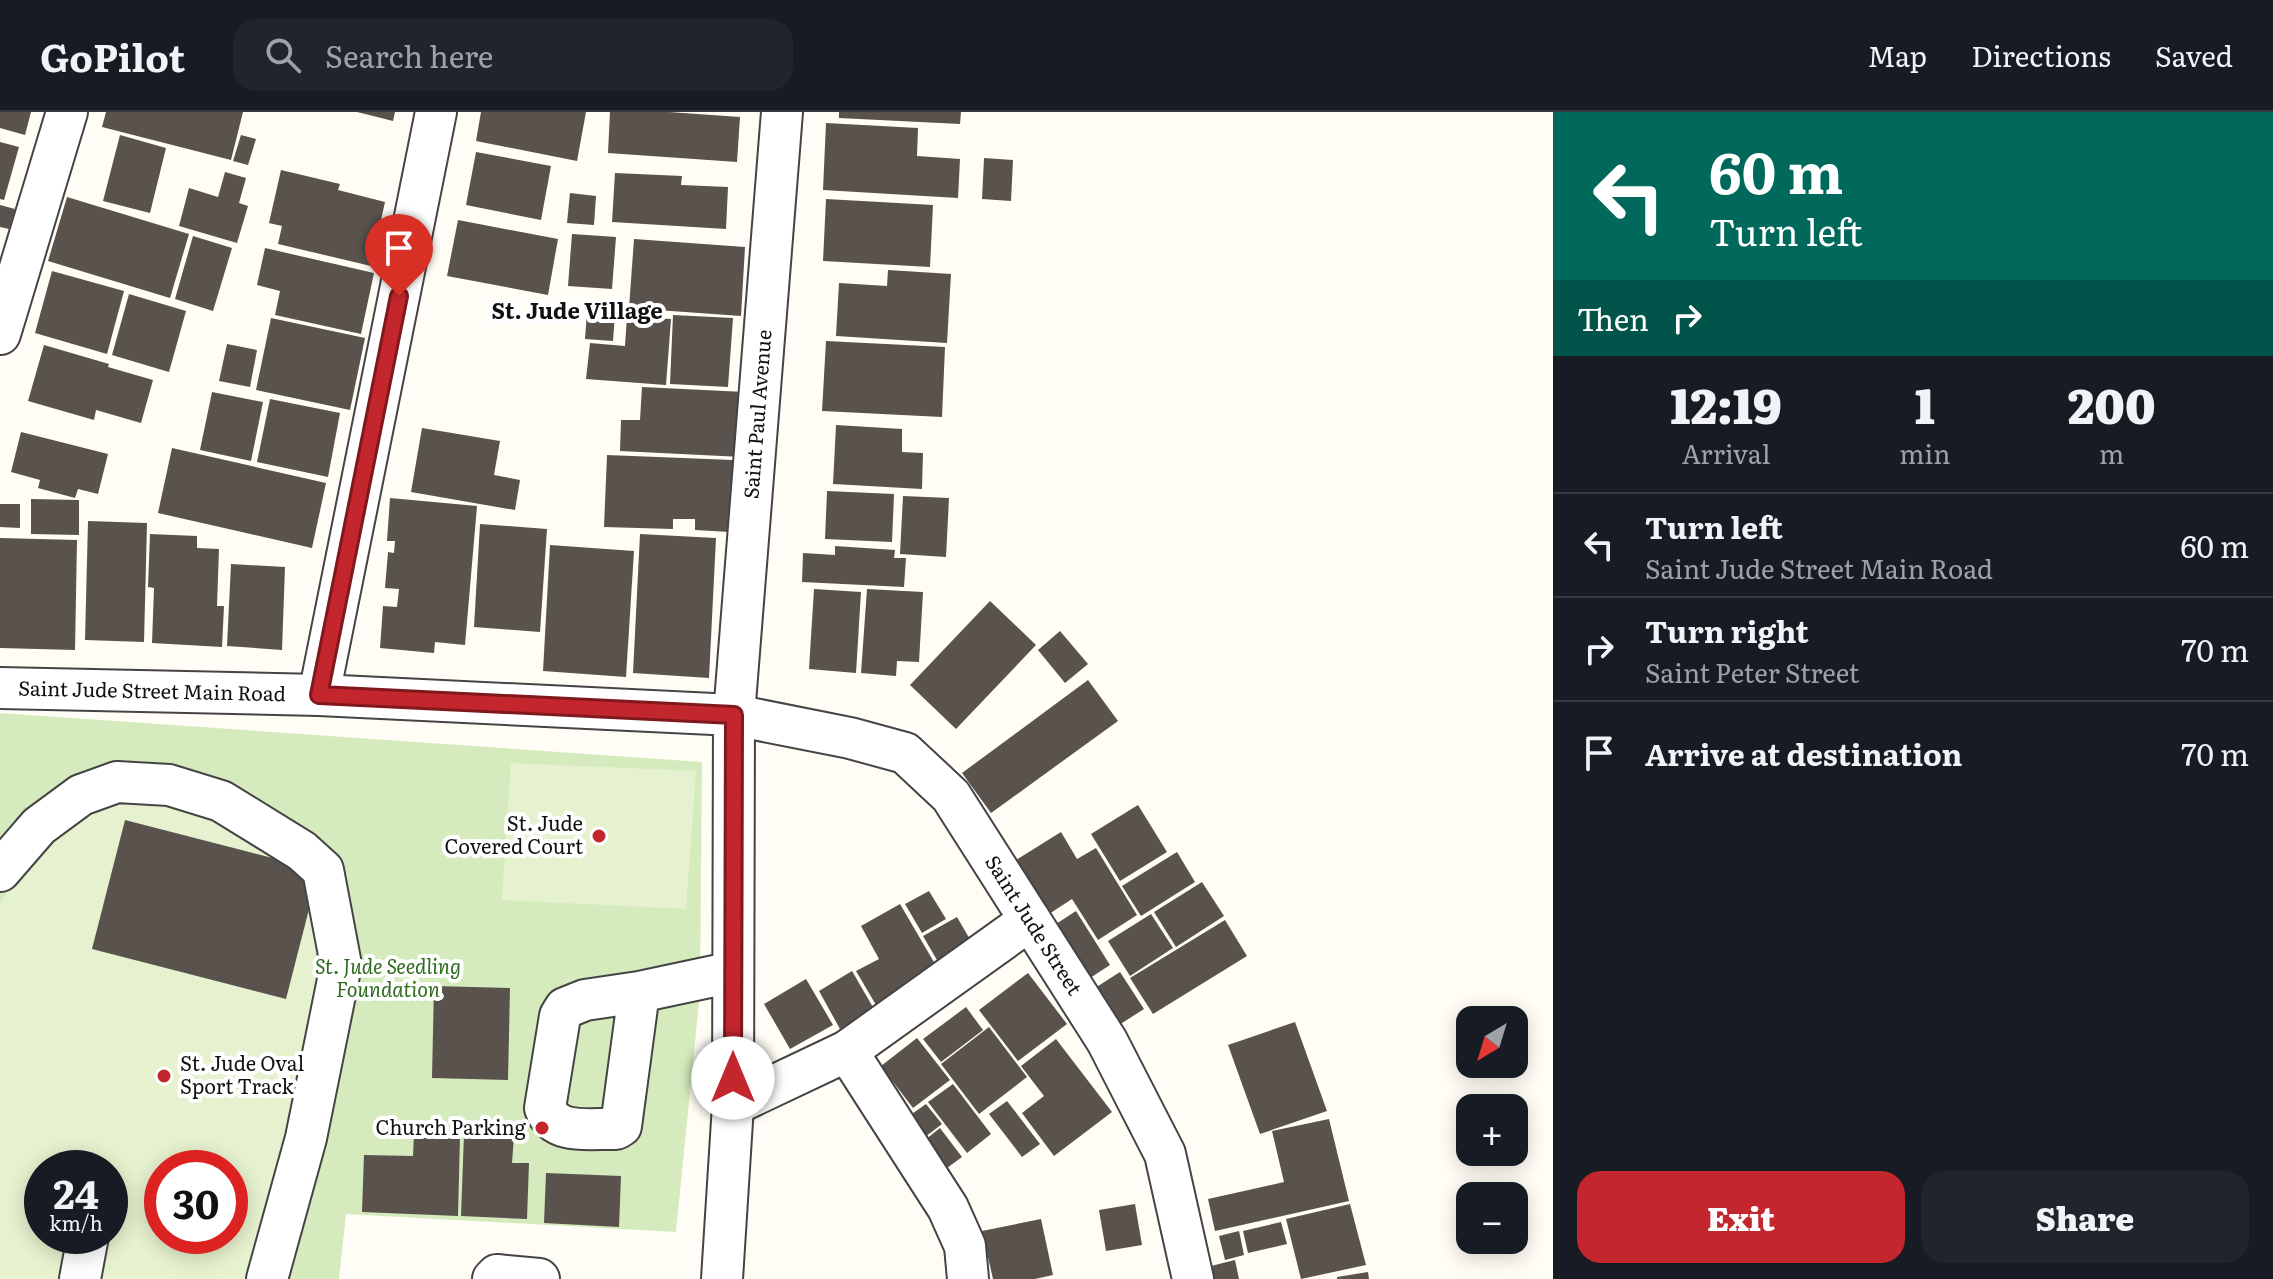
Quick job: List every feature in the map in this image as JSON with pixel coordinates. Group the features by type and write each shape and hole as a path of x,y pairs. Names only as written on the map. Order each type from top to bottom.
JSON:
{"street":[{"path":"0,334 67,112"},
{"path":"319,695 436,112"},
{"name":"Saint Paul Avenue","path":"722,1279 733,1105 734,715 782,112"},
{"name":"Saint Jude Street Main Road","path":"0,688 319,695 734,715"},
{"name":"Saint Jude Street","path":"734,715 850,738 905,753 951,796 1107,1041 1165,1154 1193,1279"},
{"path":"0,871 39,826 81,795 117,782 169,785 221,801 302,851 323,870 341,965 306,1138 267,1279"},
{"path":"733,1105 847,1051 1030,920"},
{"path":"639,992 733,972"},
{"path":"847,1051 948,1208 965,1246 968,1279"},
{"path":"80,1279 85,1254"},
{"path":"493,1279 497,1275 539,1279"}],"green space":[{"name":"St. Jude Seedling Foundation","path":"0,713 702,762 700,992 676,1232 346,1214 339,1279 0,1279"},
{"name":"St. Jude Covered Court","path":"511,763 696,771 686,909 502,900"},
{"name":"St. Jude Oval Sport Track","path":"116,794 195,808 337,885 282,1279 0,1279 0,905 23,862"}],"building":[{"path":"0,112 31,112 25,135 0,128"},
{"path":"106,112 243,112 231,160 102,127"},
{"path":"357,112 395,112 393,121"},
{"path":"481,112 586,112 577,161 476,141"},
{"path":"610,112 740,117 737,162 608,153"},
{"path":"839,112 961,112 960,124 839,118"},
{"path":"826,123 918,128 917,156 960,159 958,198 823,190"},
{"path":"120,135 166,148 150,213 103,201"},
{"path":"241,135 256,139 248,165 233,161"},
{"path":"0,142 19,147 4,200 0,199"},
{"path":"476,152 551,166 541,220 466,205"},
{"path":"984,158 1013,160 1011,201 982,199"},
{"path":"281,170 340,184 338,190 385,202 371,266 278,244 282,226 269,223"},
{"path":"225,172 246,178 239,203 248,206 237,243 179,226 189,188 218,197"},
{"path":"615,173 682,176 681,185 728,187 726,229 612,222"},
{"path":"570,193 596,196 594,225 567,223"},
{"path":"67,197 189,234 170,298 48,261"},
{"path":"826,199 933,205 930,267 823,261"},
{"path":"0,205 15,209 9,229 0,227"},
{"path":"458,220 558,239 548,295 447,276"},
{"path":"572,234 616,237 612,289 568,286"},
{"path":"193,236 232,248 213,311 175,299"},
{"path":"634,239 745,247 741,316 629,308"},
{"path":"265,248 374,273 361,334 275,315 280,291 257,285"},
{"path":"888,270 951,274 947,343 836,336 839,283 887,286"},
{"path":"52,271 124,291 107,354 35,333"},
{"path":"129,294 186,311 169,372 112,355"},
{"path":"587,312 615,314 613,341 585,339"},
{"path":"673,315 733,318 728,387 670,384"},
{"path":"627,316 671,319 666,385 586,379 590,343 625,346"},
{"path":"271,318 365,338 350,410 256,390"},
{"path":"826,341 945,347 942,417 822,411"},
{"path":"227,344 257,350 250,387 219,381"},
{"path":"44,345 153,380 141,423 96,410 94,420 28,401"},
{"path":"642,387 745,392 742,457 620,451 621,420 640,420"},
{"path":"212,392 263,402 251,461 200,450"},
{"path":"270,399 340,413 328,477 257,462"},
{"path":"836,425 902,429 902,452 923,453 922,489 833,484"},
{"path":"422,428 500,441 494,475 520,480 515,510 411,492"},
{"path":"21,432 108,454 98,494 78,489 75,498 38,488 40,480 11,472"},
{"path":"172,448 326,483 312,548 158,513"},
{"path":"607,455 733,460 730,532 695,530 695,519 673,519 673,529 604,527"},
{"path":"827,491 894,494 892,542 825,539"},
{"path":"903,496 949,498 946,557 900,554"},
{"path":"390,498 477,506 465,645 435,642 434,653 380,648 383,606 397,607 399,589 385,588 388,552 394,553 395,541 387,541"},
{"path":"31,499 79,500 79,535 31,534"},
{"path":"0,504 20,504 20,528 0,527"},
{"path":"88,521 147,523 144,642 85,640"},
{"path":"480,524 547,529 540,632 474,627"},
{"path":"150,534 197,536 197,548 219,549 217,606 224,606 222,647 152,643 154,588 148,587"},
{"path":"640,534 716,538 709,678 633,673"},
{"path":"0,538 77,540 75,650 0,648"},
{"path":"550,545 634,551 626,677 543,671"},
{"path":"835,546 895,550 894,558 906,558 904,587 802,582 803,553 835,555"},
{"path":"231,564 285,567 282,650 227,646"},
{"path":"814,589 861,592 856,673 809,669"},
{"path":"867,589 923,592 919,662 897,661 896,676 861,673"},
{"path":"990,601 1036,645 956,729 910,685"},
{"path":"1060,631 1088,664 1065,683 1038,650"},
{"path":"1088,680 1118,721 991,813 962,773"},
{"path":"1138,805 1167,852 1120,881 1091,834"},
{"path":"125,820 319,870 286,999 92,949"},
{"path":"1061,832 1077,859 1096,848 1137,915 1098,940 1072,899 1049,914 1016,860"},
{"path":"1177,852 1195,882 1141,916 1122,886"},
{"path":"1202,882 1224,916 1176,947 1154,912"},
{"path":"929,891 946,919 922,933 905,904"},
{"path":"900,904 938,969 876,1005 856,971 879,959 861,926"},
{"path":"1076,911 1110,965 1090,978 1056,924"},
{"path":"1151,914 1173,948 1130,976 1108,941"},
{"path":"957,917 975,948 941,967 923,936"},
{"path":"1225,920 1247,956 1153,1014 1130,978"},
{"path":"852,971 874,1009 840,1029 819,991"},
{"path":"1120,972 1144,1009 1119,1025 1095,988"},
{"path":"1028,973 1067,1024 1018,1061 979,1010"},
{"path":"806,979 833,1025 790,1049 764,1004"},
{"path":"434,986 510,988 508,1080 432,1078"},
{"path":"966,1007 983,1030 941,1062 923,1039"},
{"path":"1295,1022 1327,1111 1260,1134 1228,1045"},
{"path":"989,1027 1027,1077 979,1114 941,1064"},
{"path":"917,1038 950,1080 913,1108 881,1066"},
{"path":"1056,1039 1112,1112 1054,1156 1022,1113 1044,1096 1021,1066"},
{"path":"953,1084 991,1134 967,1153 928,1102"},
{"path":"1007,1101 1040,1144 1022,1157 989,1114"},
{"path":"926,1104 942,1124 925,1137 909,1116"},
{"path":"1329,1119 1349,1201 1215,1231 1208,1199 1284,1182 1272,1131"},
{"path":"940,1128 962,1157 947,1168 925,1140"},
{"path":"414,1134 460,1136 458,1216 362,1212 364,1155 413,1156"},
{"path":"464,1134 514,1136 512,1163 529,1163 527,1219 461,1216"},
{"path":"546,1173 621,1176 619,1227 544,1223"},
{"path":"1135,1204 1142,1245 1106,1251 1099,1210"},
{"path":"1350,1204 1366,1265 1301,1279 1286,1219"},
{"path":"1041,1219 1053,1275 1035,1279 993,1279 982,1231"},
{"path":"1281,1222 1287,1244 1248,1253 1243,1231"},
{"path":"1239,1231 1244,1255 1225,1260 1219,1236"},
{"path":"1235,1260 1239,1279 1205,1279 1203,1268"},
{"path":"1368,1272 1369,1279 1337,1279 1337,1277"}],"place":[{"name":"St. Jude Covered Court","path":"599,836"},
{"name":"St. Jude Oval Sport Track","path":"164,1076"},
{"name":"Church Parking","path":"542,1128"}],"district":[{"name":"St. Jude Village","path":"577,311"}],"route":[{"path":"399,296 319,695 734,715 733,1078"}]}
